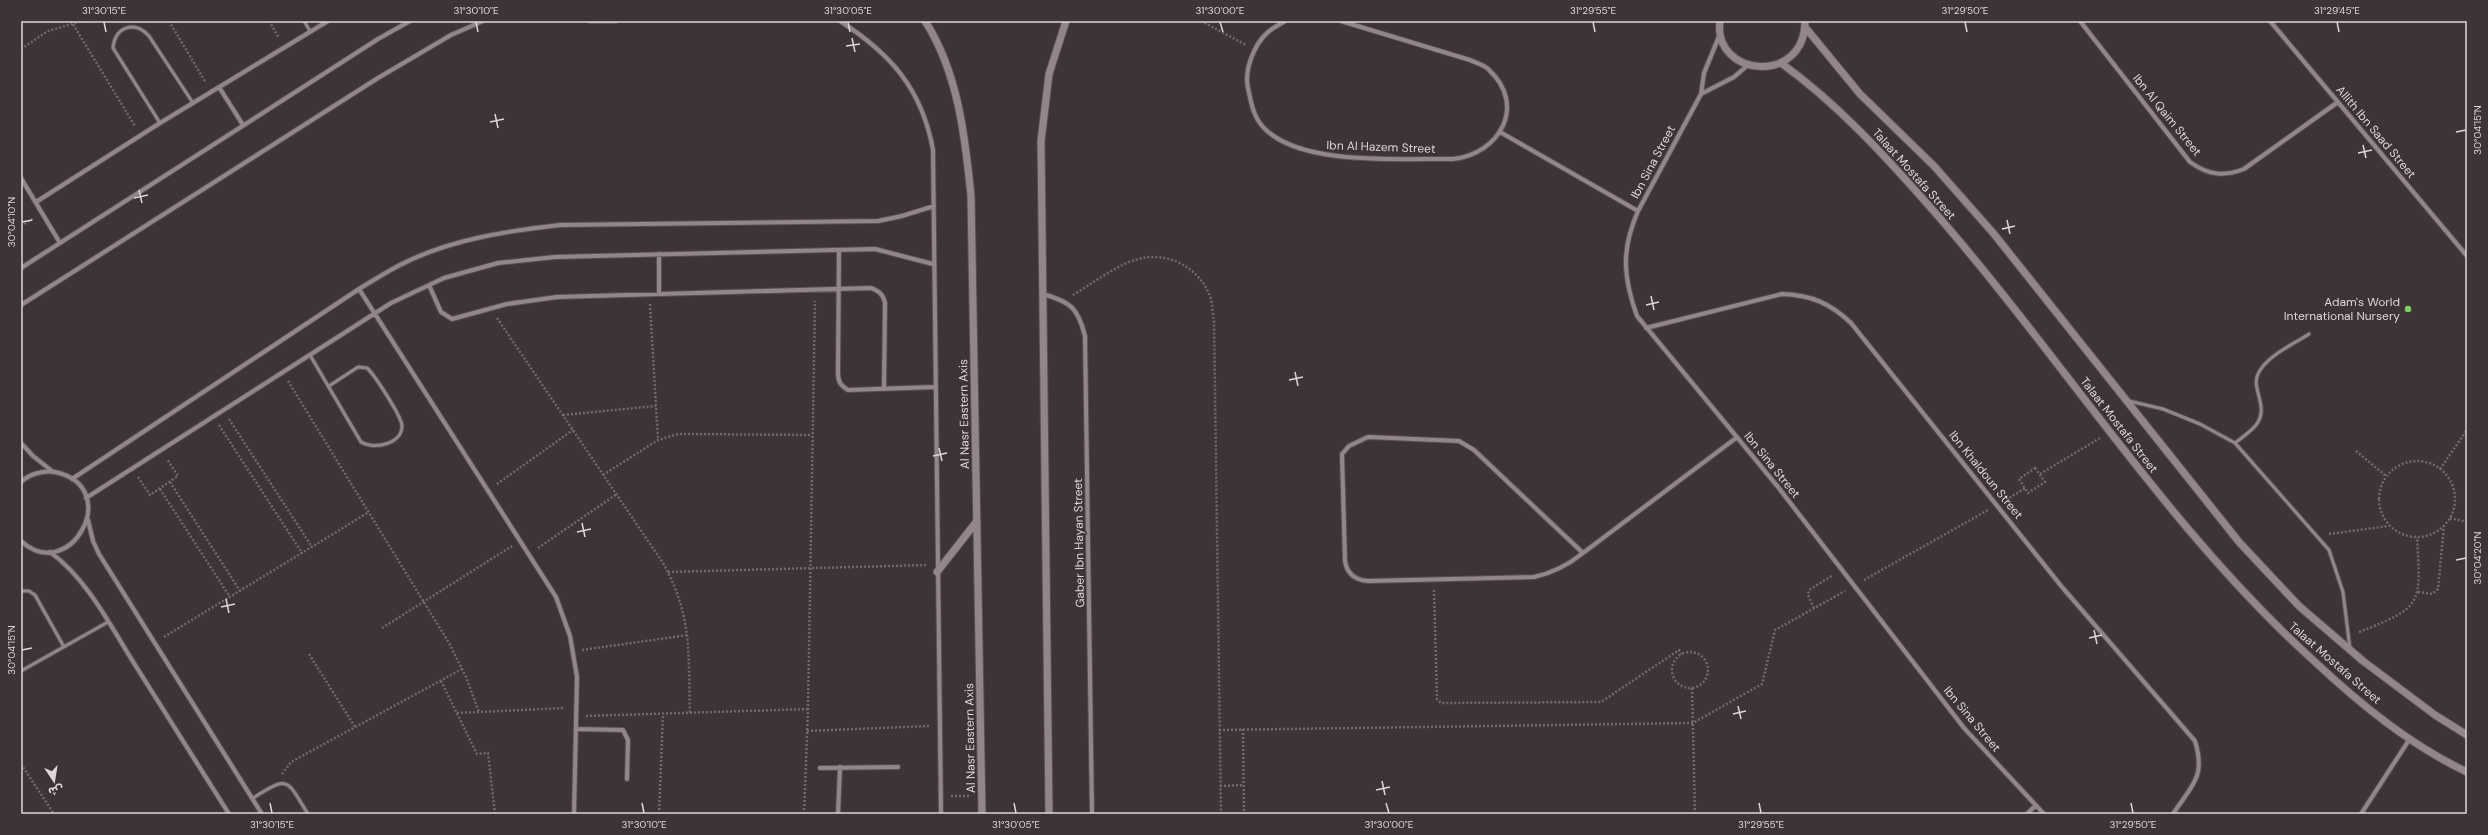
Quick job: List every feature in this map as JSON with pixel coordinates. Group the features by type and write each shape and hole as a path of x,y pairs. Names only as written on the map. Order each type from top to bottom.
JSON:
{"street":[{"path":"36,202 140,135 328,21"},
{"path":"21,268 378,38 410,21"},
{"path":"21,306 378,78 451,36 483,21"},
{"path":"590,21 616,21"},
{"path":"840,21 886,56 909,83 918,99 927,122 933,150 933,264 940,814"},
{"name":"Al Nasr Eastern Axis","path":"925,21 952,80 965,136 971,196 982,814"},
{"path":"1049,814 1041,141 1049,74 1066,21"},
{"name":"Ibn Al Hazem Street","path":"1285,21 1267,33 1251,55 1246,82 1252,109 1263,127 1292,146 1325,156 1453,159 1469,157 1483,150 1500,132 1506,111 1505,95 1499,81 1488,69 1470,60 1341,21"},
{"path":"1714,21 1720,27 1730,53 1748,65 1771,67 1781,63 1798,48 1805,24"},
{"name":"Ibn Al Qaim Street","path":"2080,21 2190,162 2201,171 2215,175 2230,174 2244,169 2338,102"},
{"name":"Allith Ibn Saad Street","path":"2270,21 2467,256"},
{"name":"Talaat Mostafa Street","path":"1805,24 1860,94 1934,166 1994,234 2239,542 2299,606 2350,650 2435,715 2467,735"},
{"name":"Ibn Sina Street","path":"1720,27 1704,73 1701,94 1638,211 1629,231 1625,260 1628,289 1637,316 1736,438 1778,487 1964,728 2044,814"},
{"name":"Talaat Mostafa Street","path":"1781,63 1804,80 1847,117 1970,252 2110,432 2217,564 2277,628 2342,687 2409,740 2467,772"},
{"path":"1701,94 1734,77 1748,65"},
{"path":"220,87 243,125"},
{"path":"1500,132 1638,211"},
{"path":"21,178 60,243"},
{"path":"72,479 359,289 399,265 430,252 473,239 516,230 560,225 878,221 902,216 934,206"},
{"path":"839,250 838,380 842,387 848,390 935,387"},
{"path":"86,498 390,303 444,278 498,263 555,257 885,250 933,264"},
{"path":"659,254 659,293"},
{"path":"429,285 441,312 446,317 459,318 507,304 557,297 649,293 871,288 878,290 883,296 884,388"},
{"path":"359,289 530,554 556,597 570,636 576,677 574,814"},
{"name":"Gaber Ibn Hayan Street","path":"1043,294 1064,300 1080,315 1086,355 1092,814"},
{"name":"Ibn Khaldoun Street","path":"1646,328 1782,294 1801,294 1820,300 1837,310 1851,323 2062,587 2195,741 2200,759 2198,777 2173,814"},
{"path":"1583,553 1467,444 1450,440 1368,437 1357,440 1342,454 1346,568 1355,578 1361,581 1534,578 1552,573 1568,565 1736,438"},
{"path":"21,442 33,456 52,471 72,479 86,498 92,541 98,554 156,642 262,814"},
{"path":"21,482 32,474 52,471"},
{"path":"50,552 61,550 74,542 84,530 88,520"},
{"path":"937,568 977,521"},
{"path":"22,543 32,548 50,552 63,561 75,574 108,622 229,814"},
{"path":"576,729 623,730 627,734 628,740 627,779"},
{"path":"2361,814 2409,740"},
{"path":"838,814 840,767"},
{"path":"820,768 898,767"},
{"path":"2027,814 2035,806"}],"lane":[{"path":"304,21 310,31"},
{"path":"160,123 113,48 114,39 118,32 126,27 134,26 143,29 192,103"},
{"path":"2235,443 2258,422 2262,402 2256,382 2260,371 2269,361 2309,334"},
{"path":"310,355 361,442 371,447 383,445 401,432 402,428 400,418 367,368 358,367 329,386"},
{"path":"2125,400 2163,409 2185,418 2235,443 2329,550 2340,585 2350,635 2350,650"},
{"path":"21,591 29,591 35,595 64,647"},
{"path":"21,671 108,622"},
{"path":"253,798 280,782 290,785 308,814"}],"path":[{"path":"21,49 48,31 71,22 82,21"},
{"path":"169,21 211,92"},
{"path":"269,21 285,47"},
{"path":"1200,21 1255,50"},
{"path":"71,22 140,135"},
{"path":"1064,300 1134,260 1157,256 1180,262 1198,276 1210,296 1214,320 1221,814"},
{"path":"804,814 808,709 815,290"},
{"path":"649,293 658,440"},
{"path":"491,309 617,494 668,572 683,608 688,635 690,713"},
{"path":"282,372 424,602 462,669 479,712"},
{"path":"563,415 656,406"},
{"path":"223,410 312,547"},
{"path":"213,417 302,553"},
{"path":"488,491 573,430"},
{"path":"2440,469 2467,430"},
{"path":"2040,474 2110,432"},
{"path":"603,474 658,440 678,434 812,435"},
{"path":"132,469 150,495 160,489 178,476 161,450"},
{"path":"2356,451 2386,476"},
{"path":"2407,462 2424,462 2440,469 2452,483 2455,491 2454,509 2444,526 2436,532 2417,537 2398,532 2390,526 2380,511 2379,502 2382,484 2386,476 2392,470 2407,462"},
{"path":"2035,468 2045,482 2029,493 2025,488 2020,478 2035,468"},
{"path":"170,482 240,591"},
{"path":"1219,730 1693,723 1762,684 1775,630 2025,488"},
{"path":"160,489 230,597"},
{"path":"530,554 617,494"},
{"path":"156,642 369,512"},
{"path":"2450,518 2467,522"},
{"path":"2317,536 2390,526"},
{"path":"2418,592 2432,594 2438,589 2444,526"},
{"path":"2350,635 2395,618 2407,610 2418,592 2420,585 2417,537"},
{"path":"382,628 520,540"},
{"path":"668,572 810,568 937,568"},
{"path":"1814,608 1808,595 1809,590 1841,570"},
{"path":"1434,580 1437,699 1441,703 1601,702 1679,650 1681,654"},
{"path":"573,651 688,635"},
{"path":"1688,652 1701,656 1708,668 1704,681 1692,688 1679,684 1672,672 1672,665 1681,654 1688,652"},
{"path":"310,654 355,727"},
{"path":"280,782 284,771 291,762 462,669"},
{"path":"441,680 477,754 488,753 495,814"},
{"path":"1692,688 1695,814"},
{"path":"457,713 576,707"},
{"path":"576,716 808,709"},
{"path":"659,814 662,714"},
{"path":"807,731 939,726"},
{"path":"1242,729 1244,814"},
{"path":"21,764 54,814"},
{"path":"1220,786 1244,785"},
{"path":"940,796 982,796"}],"place":[{"name":"Adam's World International Nursery","path":"2408,309"}]}
